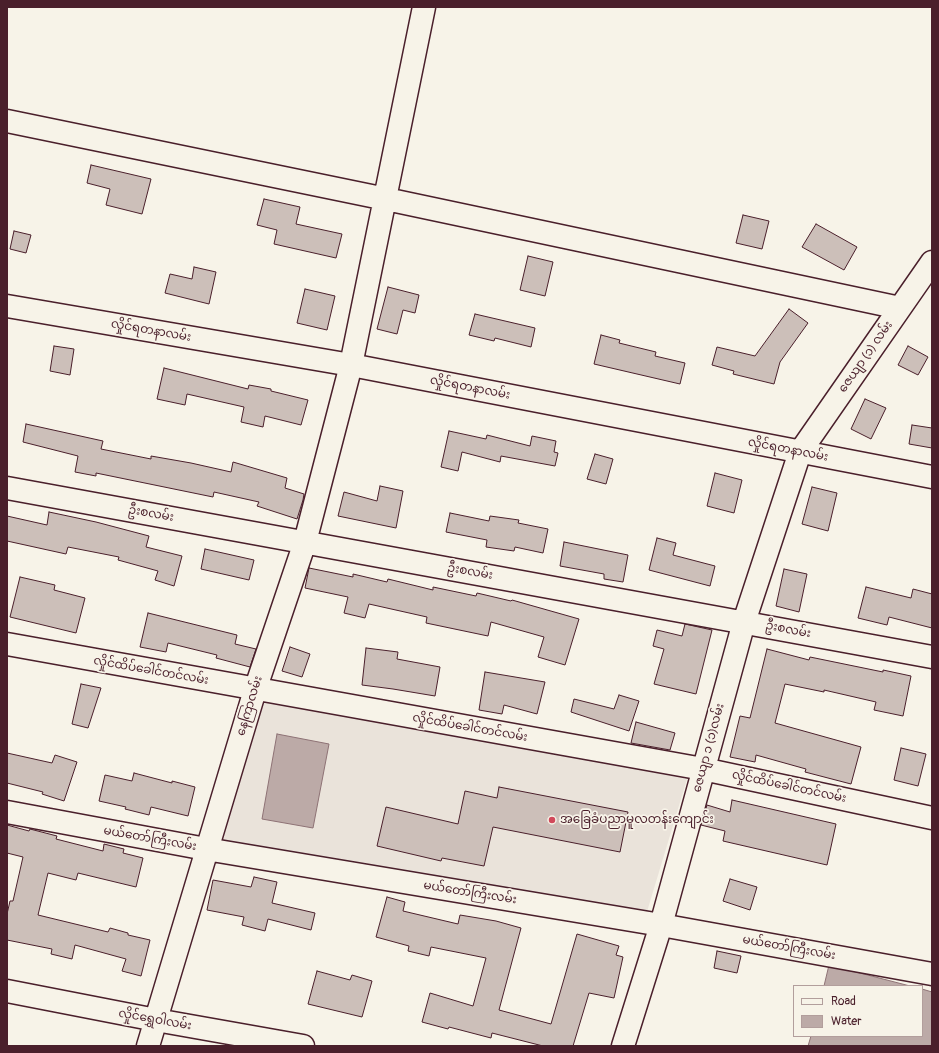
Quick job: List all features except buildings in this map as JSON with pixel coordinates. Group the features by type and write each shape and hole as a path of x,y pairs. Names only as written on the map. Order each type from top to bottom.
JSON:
{"street":[{"name":"နေကြာလမ်း","path":"148,1046 255,690 305,542 351,365 424,7"},
{"path":"7,121 386,199 900,308"},
{"name":"ဇေယျာ (၁) လမ်း","path":"800,452 932,262"},
{"name":"လှိုင်ရတနာလမ်း","path":"7,306 351,365 932,477"},
{"name":"ဇေယျာ ၁ (၁)လမ်း","path":"623,1046 662,925 744,622 800,452"},
{"name":"ဦးစလမ်း","path":"7,488 932,657"},
{"name":"လှိုင်ထိပ်ခေါင်တင်လမ်း","path":"7,644 255,690 703,769 932,818"},
{"name":"မယ်တော်ကြီးလမ်း","path":"7,812 206,849 662,925 932,974"},
{"name":"လှိုင်ရွှေဝါလမ်း","path":"7,991 156,1020 303,1046"}],"shaded area":[{"path":"261,696 687,779 646,915 221,846"}],"water":[{"path":"277,734 329,744 313,828 262,819"},
{"path":"829,965 906,985 824,985"},
{"path":"923,989 932,992 932,1046 808,1046 811,1037 923,1037"}],"place":[{"name":"အခြေခံပညာမူလတန်းကျောင်း","path":"552,820"}]}
